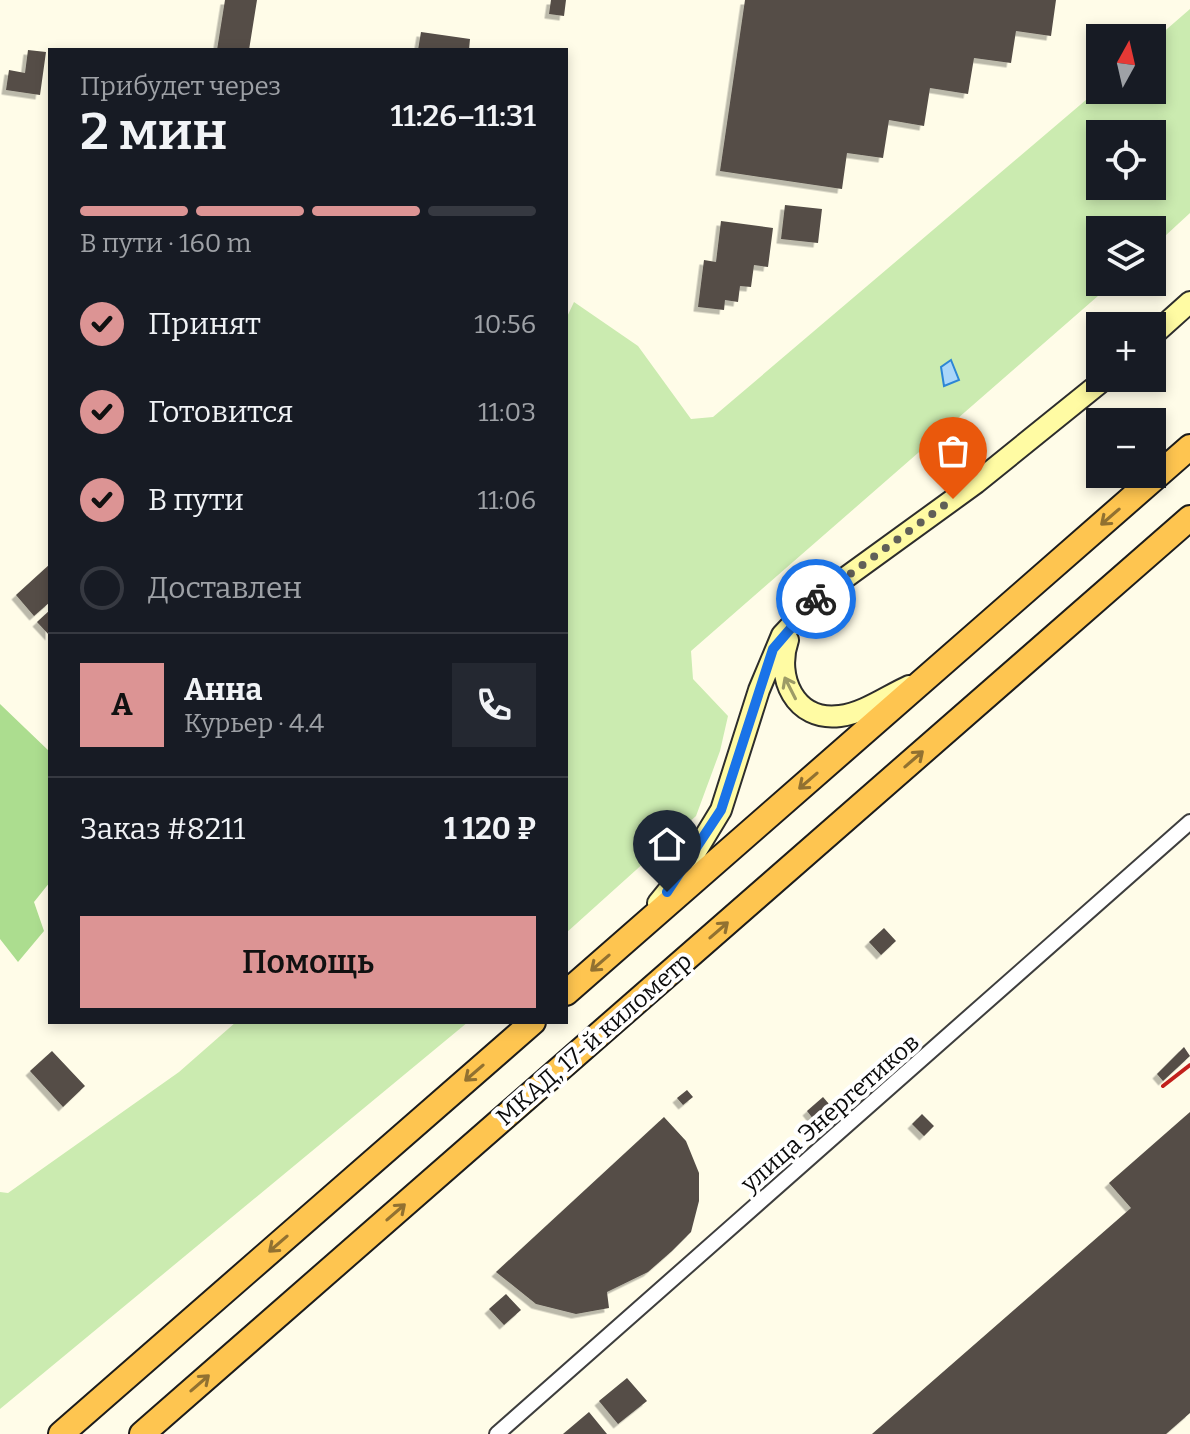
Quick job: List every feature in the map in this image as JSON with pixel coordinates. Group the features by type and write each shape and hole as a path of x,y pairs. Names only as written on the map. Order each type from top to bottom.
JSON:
{"highway":[{"path":"568,991 1190,447"},
{"name":"МКАД, 17-й километр","path":"142,1434 1190,518"},
{"path":"61,1434 531,1024"}],"main road":[{"path":"1166,323 1190,302"},
{"path":"633,934 684,871 721,810 773,649 796,620 816,599 976,483 1089,392"},
{"path":"796,620 786,644 784,675 787,689 812,712 827,716 855,712 930,675"}],"street":[{"name":"улица Энергетиков","path":"497,1434 1190,822"}],"green space":[{"path":"1190,9 1190,213 1166,235 1166,216 1086,216 1086,296 1098,296 691,651 693,679 728,716 720,751 696,816 568,931 568,315 574,302 638,346 691,419 713,417 1086,100 1086,104 1166,104 1166,30"},
{"path":"0,704 48,750 48,884 34,902 44,931 18,962 0,939"},
{"path":"234,1024 466,1024 0,1409 0,1192 8,1193 179,1072"}],"water":[{"path":"951,360 959,380 944,386 941,367"}],"building":[{"path":"225,0 257,0 249,48 217,48"},
{"path":"551,0 566,0 564,16 549,14"},
{"path":"745,0 1056,0 1051,36 1016,31 1011,63 974,58 968,94 930,88 924,126 889,120 883,158 847,153 842,189 720,171"},
{"path":"421,32 470,39 469,48 418,48"},
{"path":"28,50 46,52 40,95 6,90 9,70 25,73"},
{"path":"785,205 822,209 818,243 781,239"},
{"path":"721,221 773,228 768,267 754,265 751,287 740,286 738,302 725,300 724,310 698,307 704,260 716,262"},
{"path":"48,566 48,604 34,616 16,595"},
{"path":"48,612 48,634 37,622"},
{"path":"884,928 896,941 881,955 869,942"},
{"path":"1184,1047 1190,1056 1163,1081 1157,1074"},
{"path":"52,1051 85,1086 63,1107 30,1071"},
{"path":"687,1090 693,1097 683,1105 677,1098"},
{"path":"823,1097 835,1111 818,1125 807,1111"},
{"path":"1190,1112 1190,1413 1166,1434 872,1434 1131,1208 1109,1183"},
{"path":"922,1114 934,1126 924,1136 912,1124"},
{"path":"664,1117 686,1141 699,1173 699,1201 691,1232 672,1251 648,1272 607,1292 609,1308 576,1314 536,1304 496,1272"},
{"path":"506,1294 521,1310 504,1325 489,1309"},
{"path":"627,1378 647,1401 618,1424 599,1401"},
{"path":"589,1412 607,1434 563,1434"}],"railway":[{"path":"1163,1086 1190,1065"}],"way so far":[{"path":"816,599 953,499"}],"route":[{"path":"667,892 684,871 721,810 773,649 816,599"}]}
